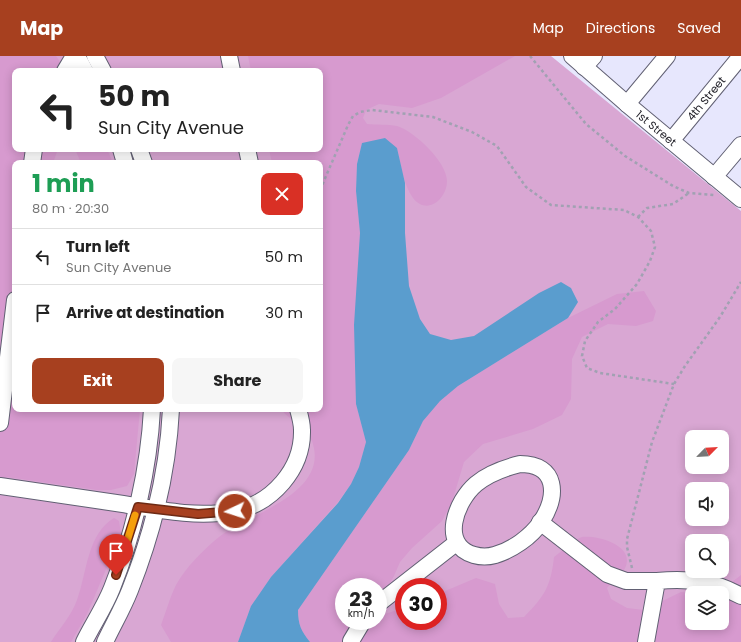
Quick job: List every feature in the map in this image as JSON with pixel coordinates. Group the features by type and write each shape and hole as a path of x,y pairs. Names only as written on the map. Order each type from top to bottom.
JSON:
{"street":[{"path":"67,68 76,56 83,68"},
{"path":"95,56 101,68"},
{"path":"229,56 231,68"},
{"name":"1st Street","path":"572,56 589,62 627,104 736,195"},
{"path":"627,104 666,56"},
{"name":"4th Street","path":"671,141 740,56"},
{"path":"714,177 741,145"},
{"path":"0,423 12,325"},
{"path":"84,642 112,588 138,507 151,431 152,412"},
{"path":"105,642 130,591 157,510 170,431 171,412"},
{"path":"0,486 157,510 198,514 235,511 255,504 272,493 285,480 294,467 300,449 302,429 299,412"},
{"path":"530,464 539,466 549,475 552,494 540,522 508,551 493,556 480,557 467,553 456,542 454,534 456,513 465,496 476,484 490,474 513,466 530,464"},
{"path":"540,522 607,574 621,580 636,582 680,579 695,580 708,582 741,596"},
{"path":"387,597 456,542"},
{"path":"646,642 658,581"},
{"path":"351,641 358,630"}],"path":[{"path":"530,56 586,124 625,156 673,186 689,193 712,196 736,195"},
{"path":"323,183 353,116 360,112 372,110 401,113 433,117 472,132 497,146 526,186 551,205 624,210 638,217 650,232 655,247 650,261 637,284 615,309 598,322 585,341 582,356 587,368 600,373 674,384"},
{"path":"638,217 647,208 672,204 689,193"},
{"path":"636,582 629,559 627,539 652,442 674,384 720,317 741,282"}],"shaded area":[{"path":"0,56 551,56 741,211 741,642 0,642"},
{"path":"0,56 56,56 64,68 12,68 12,152 57,152 54,160 12,160 12,412 140,412 134,474 127,486 111,490 97,490 7,477 0,484"},
{"path":"248,56 515,56 441,98 412,108 379,104 366,110 363,118 367,124 397,126 412,134 428,148 442,165 446,173 447,181 444,194 435,203 424,205 418,203 413,198 407,187 397,148 362,143 357,164 356,191 360,233 356,404 366,442 359,467 351,484 338,502 271,577 251,606 238,642 171,642 161,625 176,585 190,565 219,537 232,528 283,500 298,489 309,475 315,459 312,441 303,430 283,412 323,412 323,160 271,160 270,152 323,152 323,68 250,68"},
{"path":"76,152 108,152 112,160 80,160"},
{"path":"644,291 656,311 653,321 636,326 608,324 582,337 572,359 571,399 562,415 533,429 483,444 464,462 452,502 442,521 412,548 400,562 387,588 387,578 335,578 335,630 387,630 387,613 395,611 395,630 447,630 447,590 476,578 495,584 499,604 508,618 524,617 537,603 545,590 551,576 554,557 579,538 589,537 606,540 621,548 626,554 627,562 624,570 607,588 611,599 627,608 644,610 681,592 685,592 685,630 729,630 729,586 727,586 741,575 741,642 310,642 301,627 298,610 409,450 423,421 439,401 458,386 568,318 617,294"},
{"path":"114,518 119,521 121,534 87,614 71,642 51,642 75,606 89,555 98,534 105,525"}],"water":[{"path":"385,138 397,148 405,183 405,233 409,286 420,319 430,334 451,340 474,336 539,293 561,282 571,288 578,302 568,318 458,386 440,401 423,421 409,450 298,610 301,627 310,642 238,642 251,606 271,577 338,503 351,484 359,467 366,442 356,404 354,325 360,233 356,191 357,164 362,143"}],"slow traffic":[{"path":"125,548 135,515"}],"route":[{"path":"116,575 138,507 198,514 235,511"}]}
